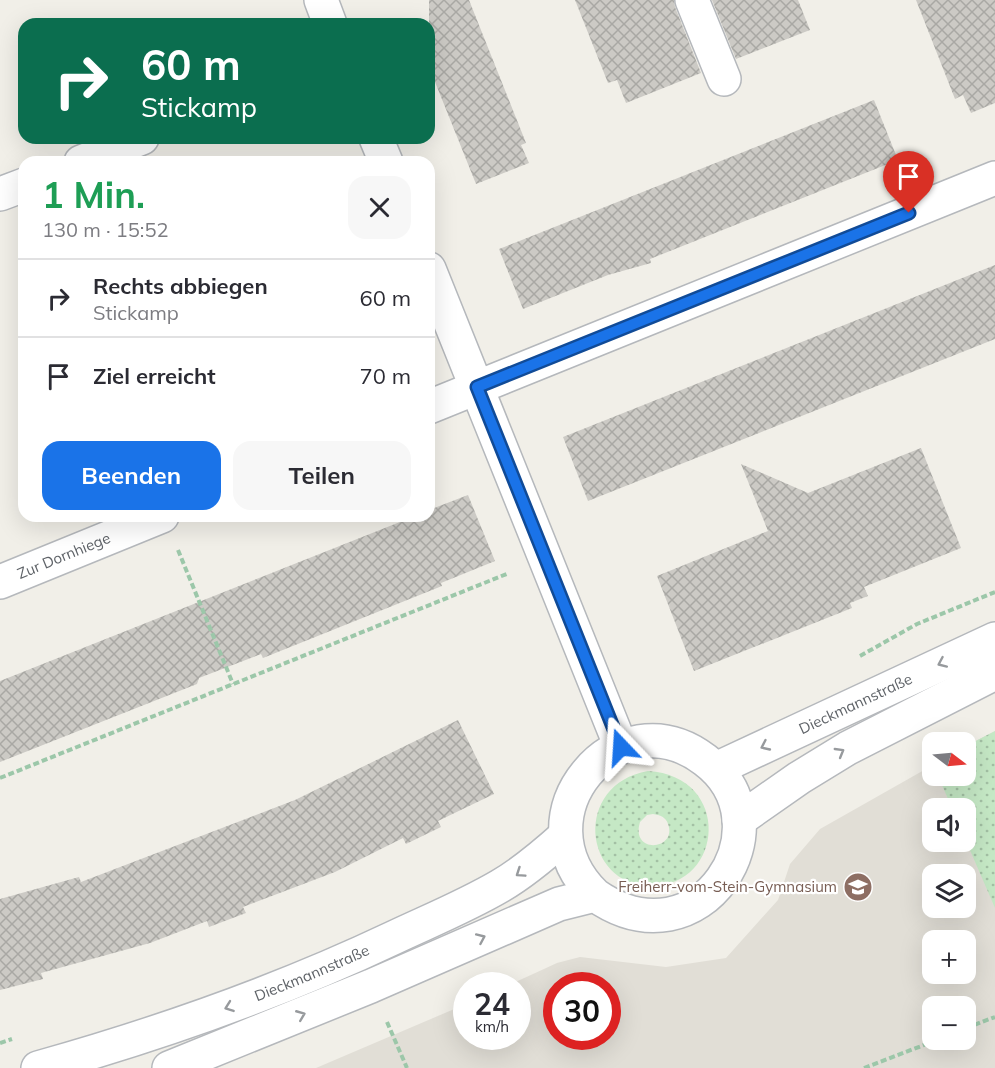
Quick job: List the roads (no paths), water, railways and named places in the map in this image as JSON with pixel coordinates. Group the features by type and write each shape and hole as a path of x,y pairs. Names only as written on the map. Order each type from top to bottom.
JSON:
{"street":[{"path":"321,0 328,18"},
{"path":"692,0 724,79"},
{"path":"96,156 127,144"},
{"path":"435,404 995,178"},
{"path":"0,194 18,187"},
{"path":"435,283 621,747"},
{"name":"Zur Dornhiege","path":"0,582 147,522"},
{"name":"Dieckmannstraße","path":"716,770 995,639"},
{"path":"739,820 799,778 848,748 995,674"},
{"path":"646,742 672,744 696,753 716,770 732,793 739,820 737,849 732,863 716,888 693,906 668,915 642,916 618,909 595,895 574,869 565,836 569,804 583,776 600,759 621,747 646,742"},
{"name":"Dieckmannstraße","path":"38,1068 170,1028 338,964 485,894 537,861 565,836"},
{"path":"169,1068 371,986 549,908 595,895"}],"place":[{"name":"Freiherr-vom-Stein-Gymnasium","path":"858,887"}]}
